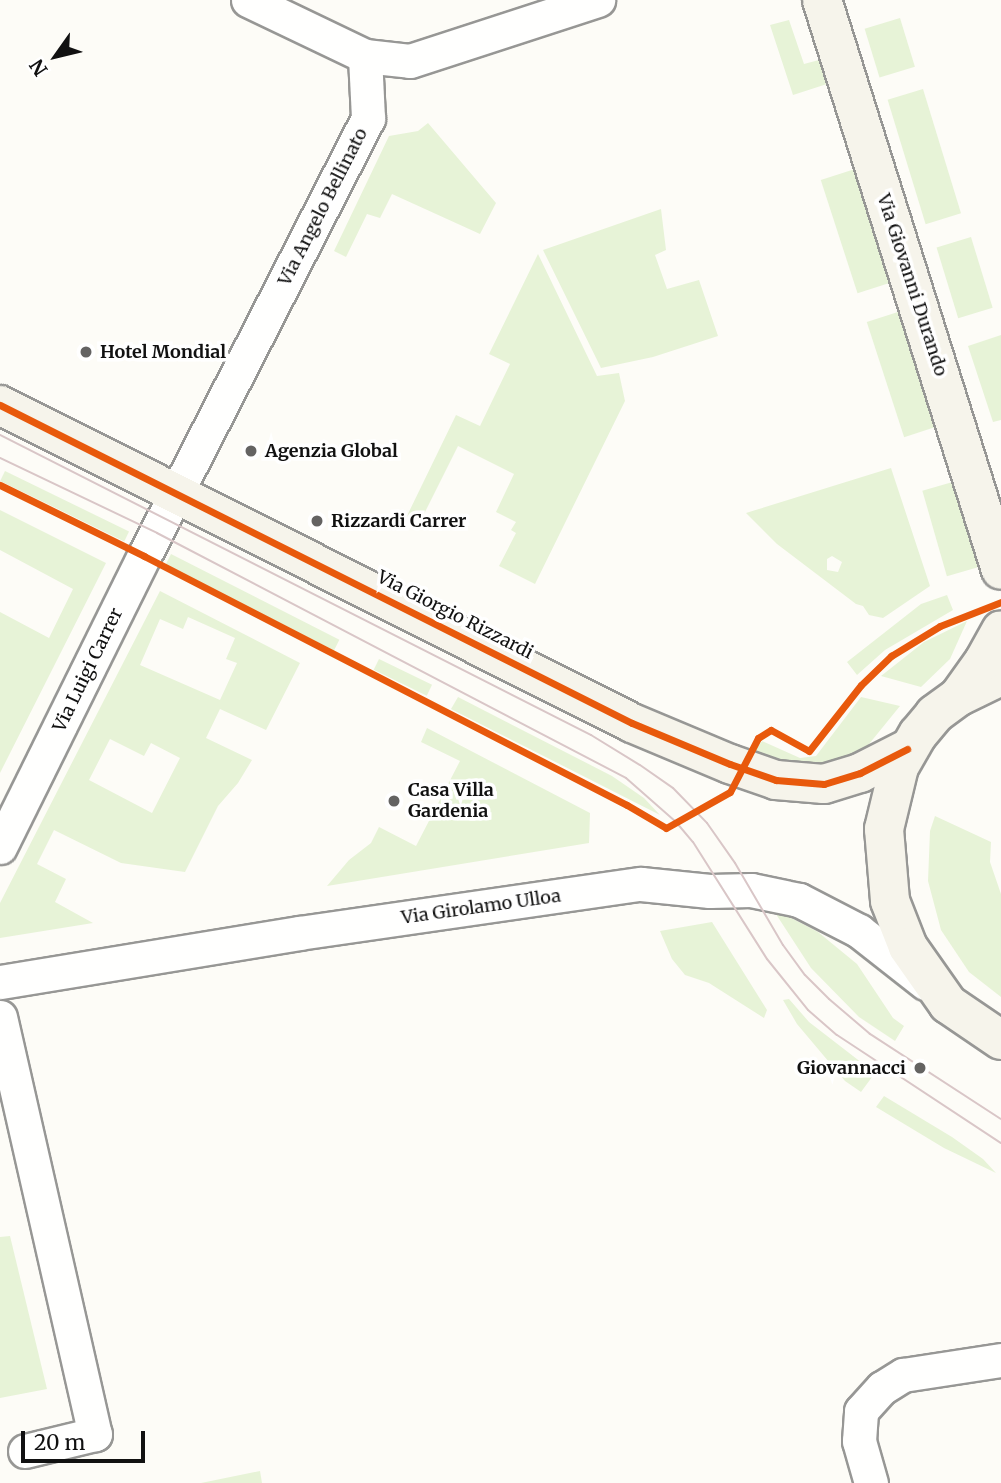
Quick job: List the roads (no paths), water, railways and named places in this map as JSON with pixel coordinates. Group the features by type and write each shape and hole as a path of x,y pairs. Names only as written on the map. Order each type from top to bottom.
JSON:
{"street":[{"path":"248,0 365,56 410,61 598,0"},
{"name":"Via Giovanni Durando","path":"822,0 1001,570"},
{"name":"Via Angelo Bellinato","path":"178,492 368,118 365,56"},
{"name":"Via Giorgio Rizzardi","path":"0,405 178,492 632,723 759,775 790,783 824,784 860,773 907,749"},
{"name":"Via Luigi Carrer","path":"0,847 178,492"},
{"path":"958,697 984,661 1001,630"},
{"path":"1001,676 958,697 935,714 907,749 886,811 886,877 890,901 908,947 936,992 969,1021 1001,1040"},
{"name":"Via Girolamo Ulloa","path":"0,982 299,933 641,884 710,891 751,890 799,900 859,931 936,992"},
{"path":"0,1017 95,1434 25,1451"},
{"path":"871,1483 859,1441 861,1411 882,1388 903,1375 1001,1360"}],"tram line":[{"path":"0,435 591,735 640,765 673,788 707,823 735,863 783,945 805,975 829,999 870,1034 1001,1119"},
{"path":"0,458 157,533 626,778 676,822 693,842 767,959 808,1010 837,1035 1001,1143"}],"place":[{"name":"Hotel Mondial","path":"86,352"},
{"name":"Agenzia Global","path":"251,451"},
{"name":"Rizzardi Carrer","path":"317,521"},
{"name":"Casa Villa Gardenia","path":"394,801"},
{"name":"Giovannacci","path":"920,1068"}]}
